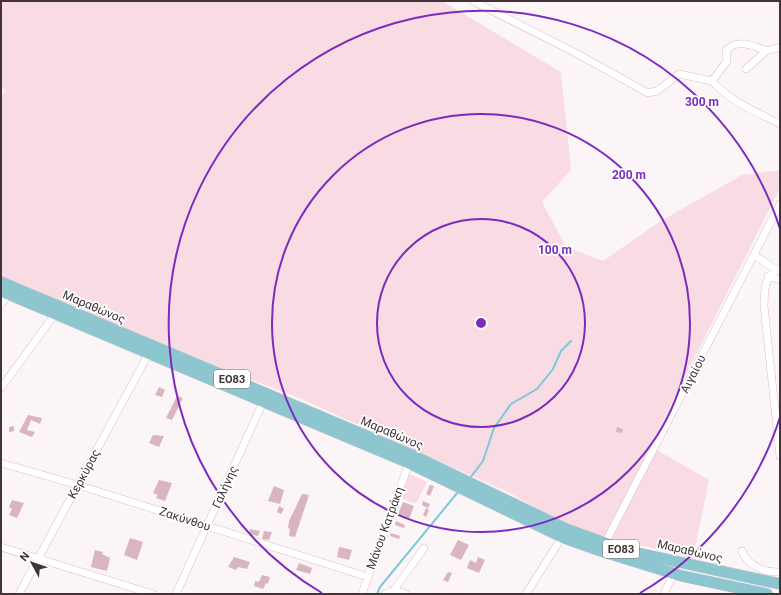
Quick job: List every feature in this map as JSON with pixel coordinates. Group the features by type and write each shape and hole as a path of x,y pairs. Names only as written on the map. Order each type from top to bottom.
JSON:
{"main road":[{"name":"Μαραθώνος","path":"1,282 412,455 464,485 562,537 602,552 682,576 763,594"},
{"name":"Μαραθώνος","path":"5,293 566,529 605,543 685,564 780,584"}],"street":[{"path":"473,1 574,52 648,92 657,92 679,74 712,81 720,91 748,108 780,124"},
{"path":"712,81 727,61 726,51 730,47 740,44 749,44 766,51"},
{"path":"746,69 766,51 780,47"},
{"name":"Αιγαίου","path":"605,543 780,204"},
{"path":"754,255 778,269 768,276 765,287 764,306 780,456"},
{"path":"768,276 780,280"},
{"path":"1,304 5,293"},
{"path":"1,388 55,314"},
{"name":"Κερκύρας","path":"19,594 149,353"},
{"name":"Γαλήνης","path":"176,594 264,402"},
{"name":"Ζακύνθου","path":"1,463 78,485 368,577"},
{"name":"Μάνου Κατράκη","path":"362,594 409,463"},
{"path":"526,594 562,537"},
{"path":"1,547 39,557 153,594"},
{"path":"385,594 394,590 424,548"},
{"path":"742,551 744,556 762,571 780,572"},
{"path":"664,594 671,579"},
{"path":"394,590 406,594"}],"shaded area":[{"path":"1,1 442,1 561,72 571,170 542,202 566,247 603,261 659,222 742,175 780,170 780,188 650,446 709,480 693,558 569,528 510,493 299,398 191,357 1,278 1,97 5,90 1,88"},
{"path":"409,474 427,482 416,504 401,498"}],"building":[{"path":"159,387 165,390 162,397 155,395"},
{"path":"177,396 183,398 172,420 166,418"},
{"path":"28,415 42,418 40,424 31,420 27,430 35,432 32,437 19,432"},
{"path":"14,426 14,431 9,432 9,427"},
{"path":"617,427 623,429 622,433 616,432"},
{"path":"153,435 164,436 159,447 149,443"},
{"path":"159,480 172,483 165,501 156,498 158,495 153,493"},
{"path":"430,485 434,486 430,496 426,494"},
{"path":"274,486 284,490 280,504 268,501"},
{"path":"302,494 309,495 295,537 289,536 289,521"},
{"path":"12,500 24,503 17,518 9,515 12,509 9,507"},
{"path":"423,501 430,504 428,508 422,505"},
{"path":"403,502 414,506 409,519 398,514"},
{"path":"279,506 284,509 281,514 277,512"},
{"path":"426,508 429,510 426,517 423,515"},
{"path":"396,521 405,525 404,528 395,525"},
{"path":"250,529 260,531 258,536 249,534"},
{"path":"264,531 272,532 269,540 262,539"},
{"path":"391,533 400,536 399,539 390,536"},
{"path":"130,538 143,542 137,560 124,555"},
{"path":"458,540 469,545 461,560 450,555"},
{"path":"339,547 352,550 349,560 337,557"},
{"path":"95,550 103,552 102,554 110,558 107,571 91,567"},
{"path":"234,557 250,562 247,569 238,567 236,570 228,567"},
{"path":"478,557 485,560 479,573 467,568 470,560 476,563"},
{"path":"299,563 312,568 310,574 296,570"},
{"path":"448,572 452,573 448,582 443,580"},
{"path":"262,575 270,577 268,584 266,583 263,589 254,586 255,581 258,582"}],"waterway":[{"path":"470,478 483,461 494,428 511,404 537,389 553,369 561,351 571,341"},
{"path":"377,594 380,587 458,492"}]}
